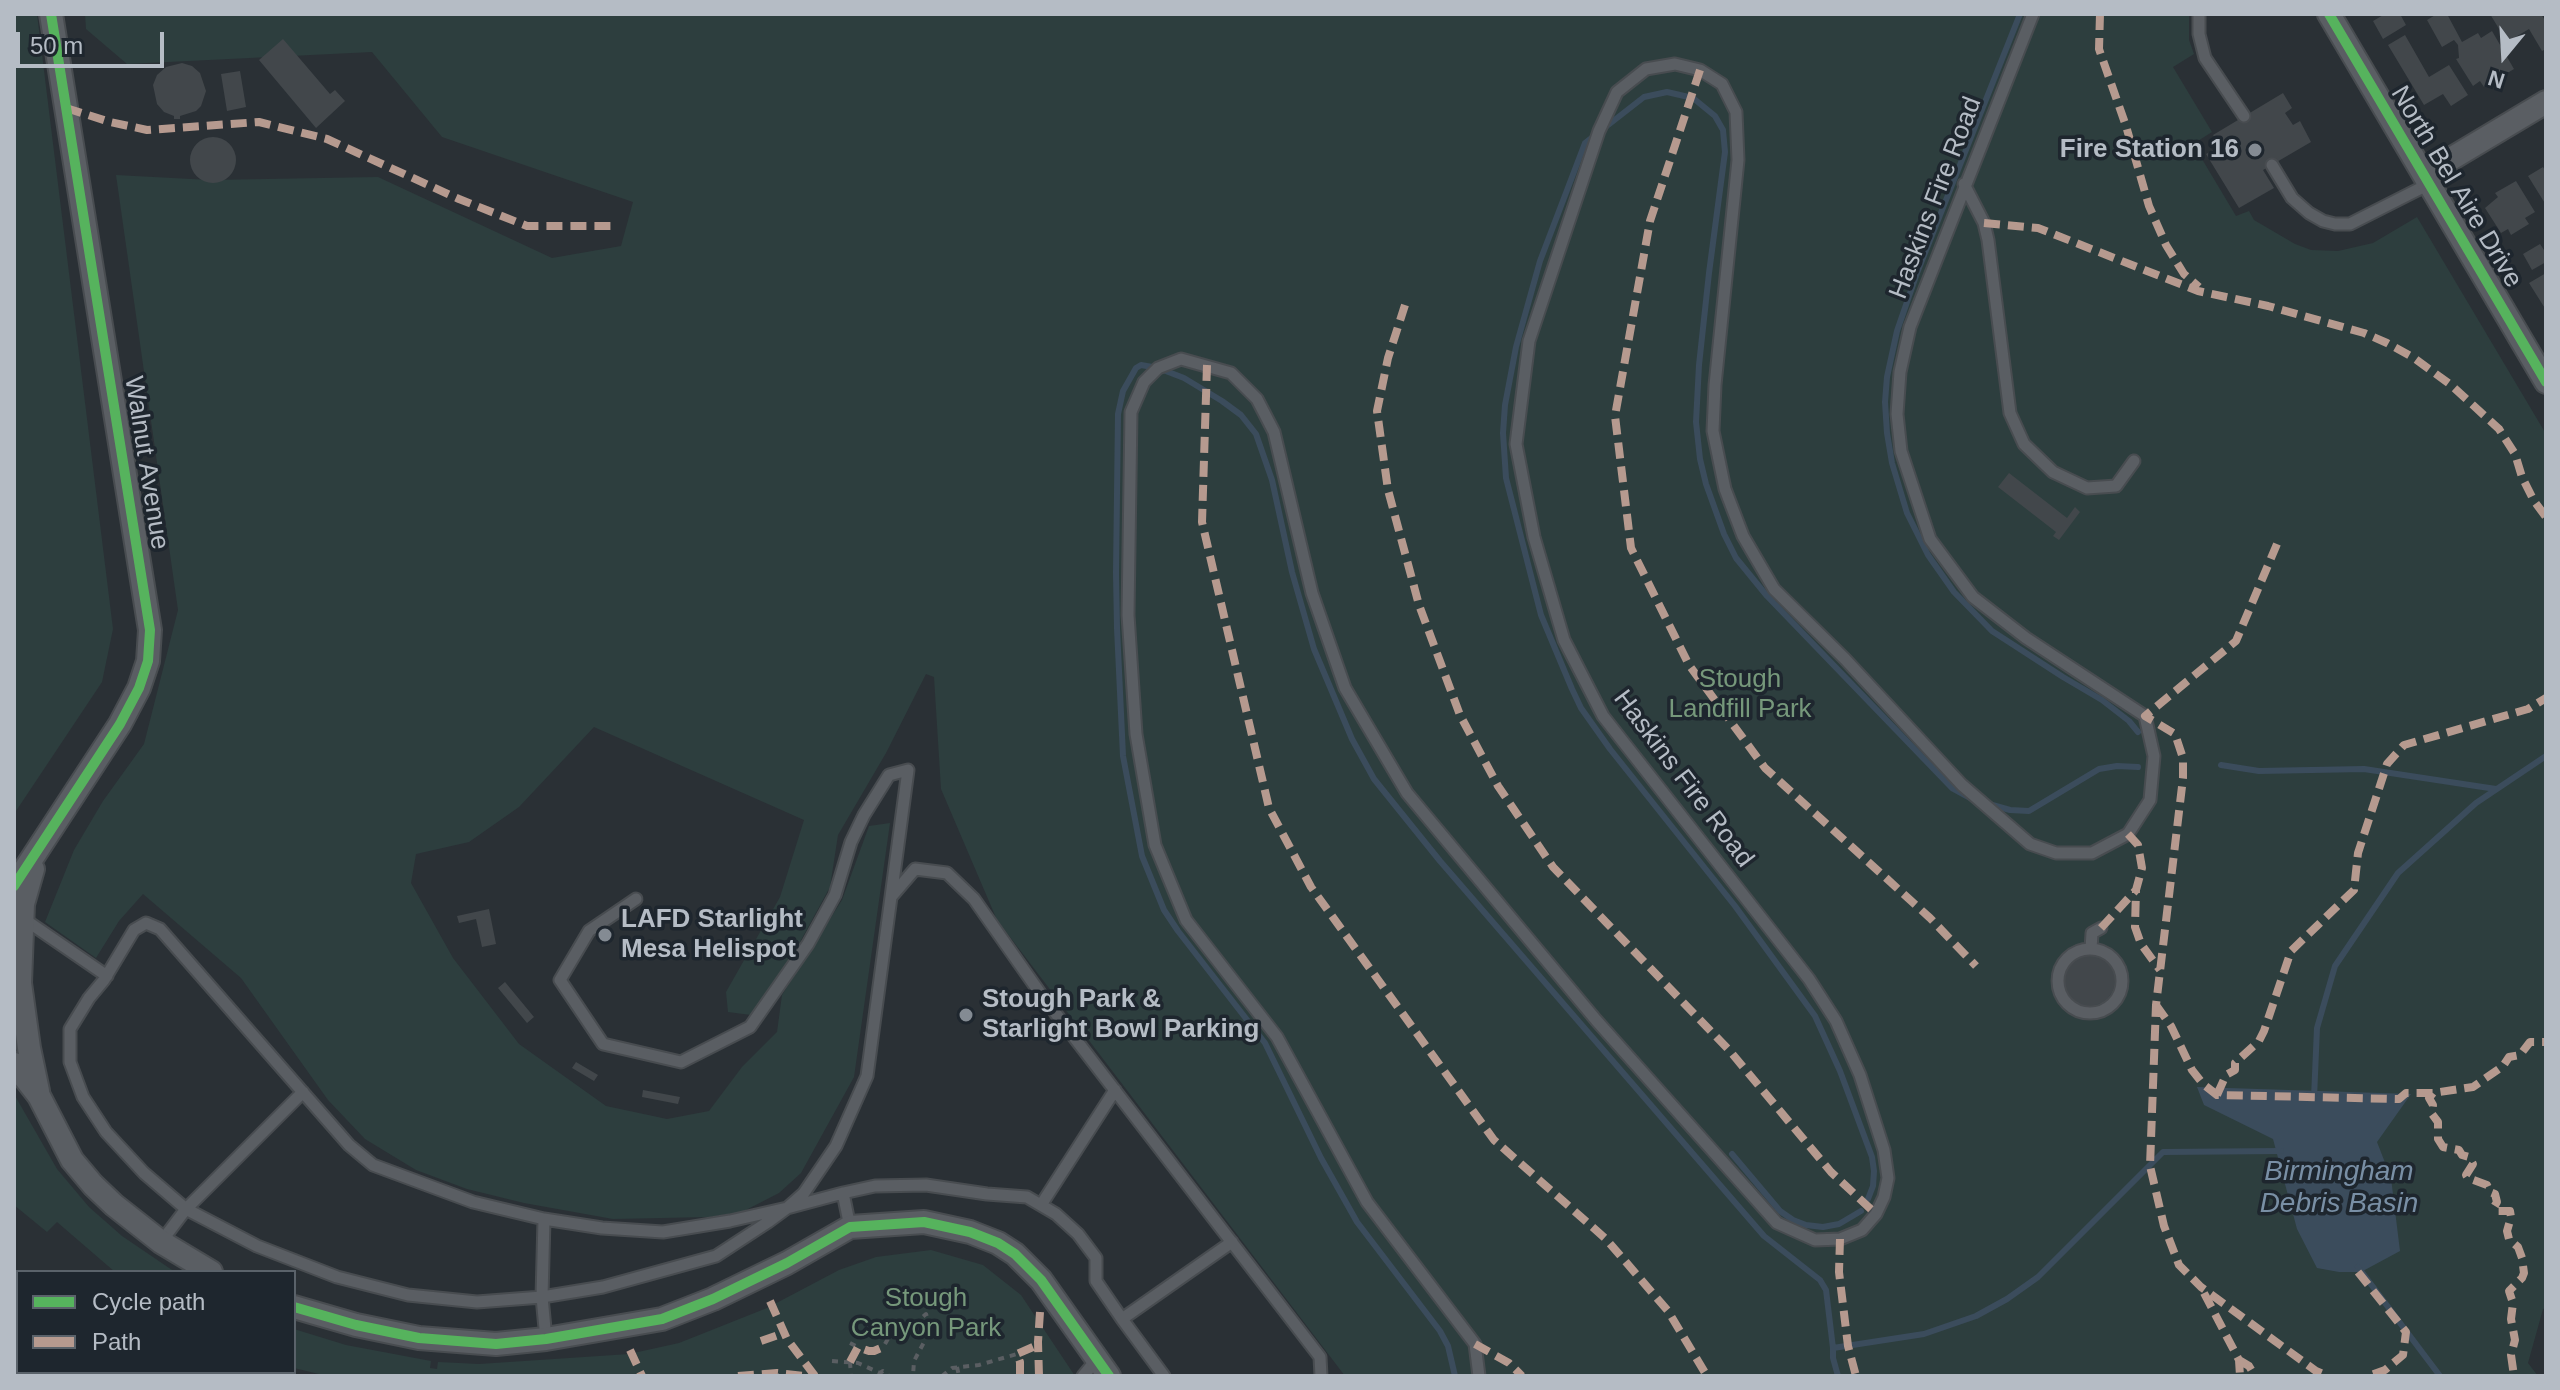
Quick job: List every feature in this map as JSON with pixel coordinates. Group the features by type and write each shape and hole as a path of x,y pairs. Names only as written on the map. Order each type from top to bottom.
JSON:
{"street":[{"name":"Walnut Avenue","path":"14,886 120,724 139,688 148,661 150,630 51,14"},
{"name":"North Bel Aire Drive","path":"2329,14 2546,382"},
{"path":"2426,179 2546,102"},
{"path":"39,1096 20,983 18,915 41,846"},
{"path":"14,1064 39,1096 72,1160 114,1205 161,1242 208,1270"},
{"path":"14,1076 39,1096"},
{"path":"296,1308 356,1325 419,1338 496,1344 546,1339 662,1319 713,1299 787,1263 850,1227 924,1222 970,1232 998,1243 1015,1254 1041,1280 1096,1370"}],"lane":[{"name":"Haskins Fire Road","path":"1479,1376 1475,1344 1367,1202 1277,1037 1186,920 1155,845 1136,734 1128,615 1131,412 1144,382 1158,368 1181,359 1231,373 1257,399 1274,432 1312,593 1345,688 1407,793 1596,1020 1777,1223 1815,1240 1840,1239 1862,1230 1876,1214 1888,1178 1884,1150 1860,1075 1836,1021 1809,979 1603,716 1564,640 1534,537 1516,444 1529,341 1599,131 1617,92 1646,69 1675,64 1700,70 1722,84 1736,112 1738,160 1713,431 1725,489 1743,536 1774,589 1845,659 1962,785 2030,844 2056,853 2092,853 2128,834 2150,800 2154,756 2145,716 2026,638 1973,597 1930,539 1901,451 1897,414 1900,372 1910,327 2033,14"},
{"path":"2199,14 2199,34 2205,58 2244,116"},
{"path":"2272,165 2292,198 2309,213 2335,224 2350,224 2426,179"},
{"path":"1964,184 1984,223 1988,240 2010,413 2024,444 2053,472 2087,488 2116,486 2134,461"},
{"path":"636,899 589,931 560,980 603,1044 681,1062 750,1027 808,944 835,895 851,842 864,815 889,775 908,770 867,1076 836,1146 804,1193 787,1208 716,1256 603,1287 542,1297 477,1302 408,1295 337,1277 257,1246 186,1209 144,1173 106,1132 83,1097 70,1062 70,1029 134,930 146,923 160,929 349,1145 373,1165 473,1202 544,1219 602,1228 663,1232 730,1221 787,1208 875,1186 926,1185 1027,1197 1056,1214 1078,1234 1096,1258 1096,1281 1164,1376"},
{"path":"891,897 915,869 947,873 974,899 1040,993 1320,1357 1321,1376"},
{"path":"18,915 107,976"},
{"path":"2091,949 2092,933 2101,928"},
{"path":"2091,949 2111,957 2118,965 2122,986 2112,1004 2092,1013 2072,1008 2059,992 2058,981 2064,962 2081,950 2091,949"},
{"path":"1041,1205 1115,1090"},
{"path":"161,1242 186,1209 303,1092"},
{"path":"843,1193 850,1227"},
{"path":"544,1219 542,1297 546,1339"},
{"path":"1122,1319 1232,1242"}],"path":[{"path":"885,1344 897,1323 906,1332 926,1314 931,1329 914,1361 913,1376"},
{"path":"850,1343 858,1347"},
{"path":"942,1376 952,1368 979,1365 1017,1354"},
{"path":"832,1361 858,1363 889,1376"},
{"path":"850,1362 851,1376"},
{"path":"957,1367 959,1376"}],"green space":[{"path":"14,14 37,14 113,629 102,682 14,814"},
{"name":"Stough Landfill Park","path":"85,14 2189,14 2189,40 2194,54 2173,67 2212,132 2193,144 2236,216 2249,211 2254,220 2295,244 2311,250 2338,251 2373,243 2417,217 2546,434 2546,1308 2543,1309 2528,1363 2538,1376 1345,1376 997,920 941,789 934,677 926,674 886,753 838,835 830,887 794,953 751,1015 728,1012 726,992 780,897 804,820 594,727 519,807 469,842 416,854 411,883 453,958 519,1044 606,1106 667,1119 709,1111 742,1067 777,1032 782,995 842,900 869,826 890,823 854,1077 801,1173 779,1193 742,1212 710,1217 613,1219 467,1189 416,1170 365,1139 328,1100 241,978 143,894 119,921 96,958 45,922 74,850 103,801 144,744 178,610 116,175 210,180 378,177 552,258 621,246 633,202 442,137 372,52 127,64 86,29"},
{"path":"14,1094 57,1169 89,1207 122,1236 172,1270 113,1270 57,1222 47,1232 14,1205"},
{"name":"Stough Canyon Park","path":"931,1250 983,1265 1021,1295 1075,1376 327,1376 296,1368 296,1330 346,1345 431,1361 430,1368 437,1369 438,1362 479,1364 629,1354 679,1343 767,1308 839,1270 876,1257"}],"water":[{"name":"Birmingham Debris Basin","path":"2197,1087 2411,1094 2377,1142 2391,1178 2400,1251 2361,1272 2317,1268 2297,1229 2273,1139 2204,1105"}],"building":[{"path":"2385,14 2400,14 2406,25 2383,39 2373,21"},
{"path":"2437,14 2447,14 2462,42 2478,33 2481,38 2492,31 2514,69 2484,87 2480,81 2473,86 2456,59 2459,58 2458,45 2454,40 2442,47 2427,20"},
{"path":"2490,14 2541,14 2546,22 2546,49 2542,51 2529,29 2507,42"},
{"path":"2405,35 2429,77 2449,65 2468,95 2451,106 2443,94 2424,105 2388,45"},
{"path":"283,39 330,94 335,90 345,101 316,128 259,60"},
{"path":"182,63 200,73 206,91 196,111 174,119 157,104 153,85 157,75 166,67"},
{"path":"240,71 246,107 227,111 221,74"},
{"name":"Fire Station 16","path":"2283,93 2292,108 2285,113 2293,125 2300,121 2311,142 2263,170 2274,188 2239,208 2206,154 2220,146 2213,135"},
{"path":"213,137 230,143 236,160 230,177 213,183 196,177 190,160 196,143"},
{"path":"2543,167 2546,172 2546,205 2528,176"},
{"path":"2516,181 2535,212 2525,218 2529,224 2511,235 2508,229 2501,233 2485,208 2498,197 2495,193"},
{"path":"2540,244 2546,253 2546,262 2532,270 2523,254"},
{"path":"2546,273 2546,310 2529,283"},
{"path":"2009,473 2067,518 2075,507 2080,512 2059,540 2053,536 2056,532 1998,487"},
{"path":"489,909 496,944 482,947 476,919 459,923 457,916"},
{"path":"2089,954 2108,961 2115,980 2108,999 2089,1006 2070,999 2063,980 2070,961"},
{"path":"505,982 534,1017 527,1023 498,988"},
{"path":"576,1062 598,1075 594,1081 572,1068"},
{"path":"643,1090 680,1097 678,1104 642,1097"}],"waterway":[{"path":"2020,14 1897,331 1887,377 1887,433 1892,463 1907,513 1928,555 1954,592 1992,631 2102,700 2138,732"},
{"path":"1868,1199 1873,1186 1872,1157 1840,1071 1815,1016 1735,906 1581,708 1541,615 1506,478 1505,405 1516,347 1540,261 1585,143 1644,97 1667,92 1693,98 1715,116 1723,130 1725,152 1699,365 1696,422 1706,484 1724,534 1736,558 1767,596 1952,788 1974,800"},
{"path":"1455,1376 1448,1346 1440,1331 1357,1222 1321,1158 1265,1043 1164,910 1142,856 1123,756 1116,573 1118,414 1123,391 1136,368 1141,365 1184,378 1241,415 1256,434 1272,480 1292,572 1314,649 1352,739 1374,779 1440,861 1764,1236 1820,1280 1826,1290 1833,1348"},
{"path":"2314,1098 2317,1028 2335,966 2398,873 2476,803 2546,756"},
{"path":"2221,765 2259,771 2364,769 2496,789"},
{"path":"1989,804 2029,811 2099,769 2138,767"},
{"path":"1838,1376 1833,1348 1924,1334 1976,1316 2007,1299 2038,1277 2163,1152 2281,1151"},
{"path":"1732,1154 1780,1211 1793,1220 1823,1227 1839,1224 1861,1211"},
{"path":"2358,1267 2440,1376"}],"marked path":[{"path":"2100,14 2099,49 2149,206 2166,245 2184,274 2199,287"},
{"path":"1700,70 1650,221 1615,416 1631,548 1689,665 1765,768 1930,918 1976,966"},
{"path":"66,108 147,130 259,122 327,139 527,226 611,226"},
{"path":"1984,223 2038,228 2198,291 2268,306 2364,333 2387,343 2451,385 2499,429 2515,454 2534,501 2546,517"},
{"path":"1405,305 1388,358 1377,411 1388,490 1419,605 1460,715 1498,786 1553,867 1729,1050 1831,1172 1876,1214"},
{"path":"1207,365 1202,522 1269,808 1311,887 1494,1140 1606,1239 1668,1311 1707,1376"},
{"path":"2277,544 2236,641 2145,716 2175,734 2183,758 2156,1005 2150,1166 2164,1226 2179,1265 2201,1287 2316,1371 2328,1376"},
{"path":"2217,1095 2226,1075 2235,1070 2235,1063 2259,1041 2291,951 2354,890 2358,853 2387,764 2404,745 2528,709 2546,698"},
{"path":"2128,834 2138,845 2142,868 2136,890 2135,927 2141,944 2160,970"},
{"path":"2101,928 2136,890"},
{"path":"2156,1005 2171,1026 2192,1070 2217,1095 2399,1099 2406,1093 2433,1093 2473,1087 2503,1066 2509,1057 2520,1055 2530,1042 2546,1042"},
{"path":"2433,1093 2429,1098 2433,1105 2432,1114 2438,1122 2438,1139 2443,1147 2459,1150 2469,1157 2473,1164 2466,1175 2468,1178 2487,1185 2490,1192 2495,1194 2497,1202 2494,1207 2497,1211 2510,1211 2507,1231 2509,1239 2518,1247 2524,1273 2509,1291 2513,1303 2511,1319 2515,1340 2511,1355 2514,1376"},
{"path":"1840,1239 1839,1272 1848,1346 1856,1376"},
{"path":"2358,1272 2406,1332 2403,1355 2385,1370 2368,1376"},
{"path":"2204,1293 2239,1360 2240,1376"},
{"path":"770,1301 787,1339 815,1376"},
{"path":"1039,1376 1040,1312"},
{"path":"761,1341 784,1333"},
{"path":"1020,1376 1017,1354 1038,1342"},
{"path":"850,1362 858,1347 874,1351 885,1344"},
{"path":"1475,1344 1509,1363 1522,1376"},
{"path":"630,1350 642,1376"},
{"path":"2239,1360 2249,1366 2255,1376"},
{"path":"738,1376 777,1373 805,1376"}],"cycle path":[{"path":"14,886 120,724 139,688 148,661 150,630 51,14"},
{"path":"2329,14 2546,382"},
{"path":"296,1308 356,1325 419,1338 496,1344 546,1339 662,1319 713,1299 787,1263 850,1227 924,1222 970,1232 998,1243 1015,1254 1041,1280 1109,1376"}],"place":[{"name":"Fire Station 16","path":"2255,150"},
{"name":"LAFD Starlight Mesa Helispot","path":"605,935"},
{"name":"Stough Park & Starlight Bowl Parking","path":"966,1015"}]}
